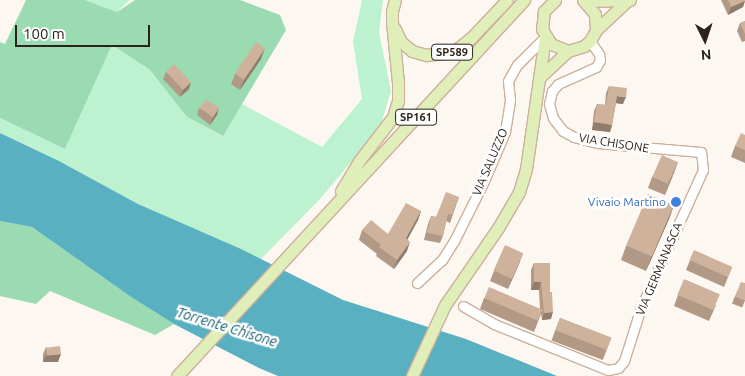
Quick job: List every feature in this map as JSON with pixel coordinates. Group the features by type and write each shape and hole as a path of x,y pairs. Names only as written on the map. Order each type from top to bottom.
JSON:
{"main road":[{"path":"327,214 359,161 393,117 398,101 392,22 395,0"},
{"name":"SP589","path":"392,22 401,42 412,51 426,55 438,55 453,52 507,0"},
{"name":"SP161","path":"177,376 524,0"},
{"path":"505,20 532,0"},
{"path":"555,0 543,6 542,29 545,37 551,44 568,51"},
{"path":"584,0 628,1"},
{"path":"584,0 594,14 596,30"},
{"path":"541,76 568,51 584,46 590,41 596,30 628,1"},
{"path":"412,376 445,305 519,192 526,169 541,76 545,37"}],"street":[{"name":"VIA SALUZZO","path":"417,283 442,260 454,241 484,181 505,132 510,100 508,81 517,65 545,37"},
{"name":"VIA CHISONE","path":"590,41 599,54 600,60 596,67 558,84 552,91 549,104 553,118 563,131 574,137 598,143 701,152"},
{"name":"VIA GERMANASCA","path":"463,306 494,324 608,370 618,368 624,361 640,306 702,170 701,152"}],"green space":[{"path":"26,0 85,0 117,12 135,0 240,0 280,15 286,30 223,136 187,117 150,70 112,45 65,149 0,118 0,42 5,44"},
{"path":"85,0 130,0 117,12"},
{"path":"362,0 383,0 379,32 391,91 380,127 321,198 261,259 138,204 59,161 0,133 0,118 65,149 112,45 150,70 187,117 222,136 242,104 322,147 362,99 353,42"},
{"path":"0,221 32,227 131,297 174,324 155,335 50,291 36,304 0,296"}],"water":[{"name":"Torrente Chisone","path":"0,133 59,161 138,204 241,249 343,300 466,339 557,376 278,376 259,368 174,324 131,297 32,227 0,221"}],"building":[{"path":"728,0 745,0 745,1 731,7"},
{"path":"745,21 745,34 740,23"},
{"path":"256,42 265,48 244,80 235,74"},
{"path":"174,64 191,82 183,90 166,72"},
{"path":"609,86 627,88 626,97 617,96 612,125 594,122 597,104 606,105"},
{"path":"206,99 219,108 213,117 200,108"},
{"path":"741,133 745,135 745,150 735,146"},
{"path":"662,155 678,162 668,184 652,177"},
{"path":"446,192 459,197 452,215 448,214 443,236 427,233 431,216 436,217"},
{"path":"648,194 674,205 652,256 626,246"},
{"path":"406,203 421,211 406,238 410,242 397,260 379,247 381,245 362,230 371,220 388,234"},
{"path":"505,245 523,253 512,279 494,271"},
{"path":"694,250 732,267 728,277 690,260"},
{"path":"534,263 550,263 550,292 552,292 553,312 544,313 541,282 534,282"},
{"path":"684,279 720,294 713,310 677,295"},
{"path":"741,282 745,283 745,300 735,296"},
{"path":"489,287 542,310 538,321 484,298"},
{"path":"560,318 611,338 607,350 555,330"},
{"path":"60,346 61,354 47,356 46,348"}],"place":[{"name":"Vivaio Martino","path":"676,202"}]}
